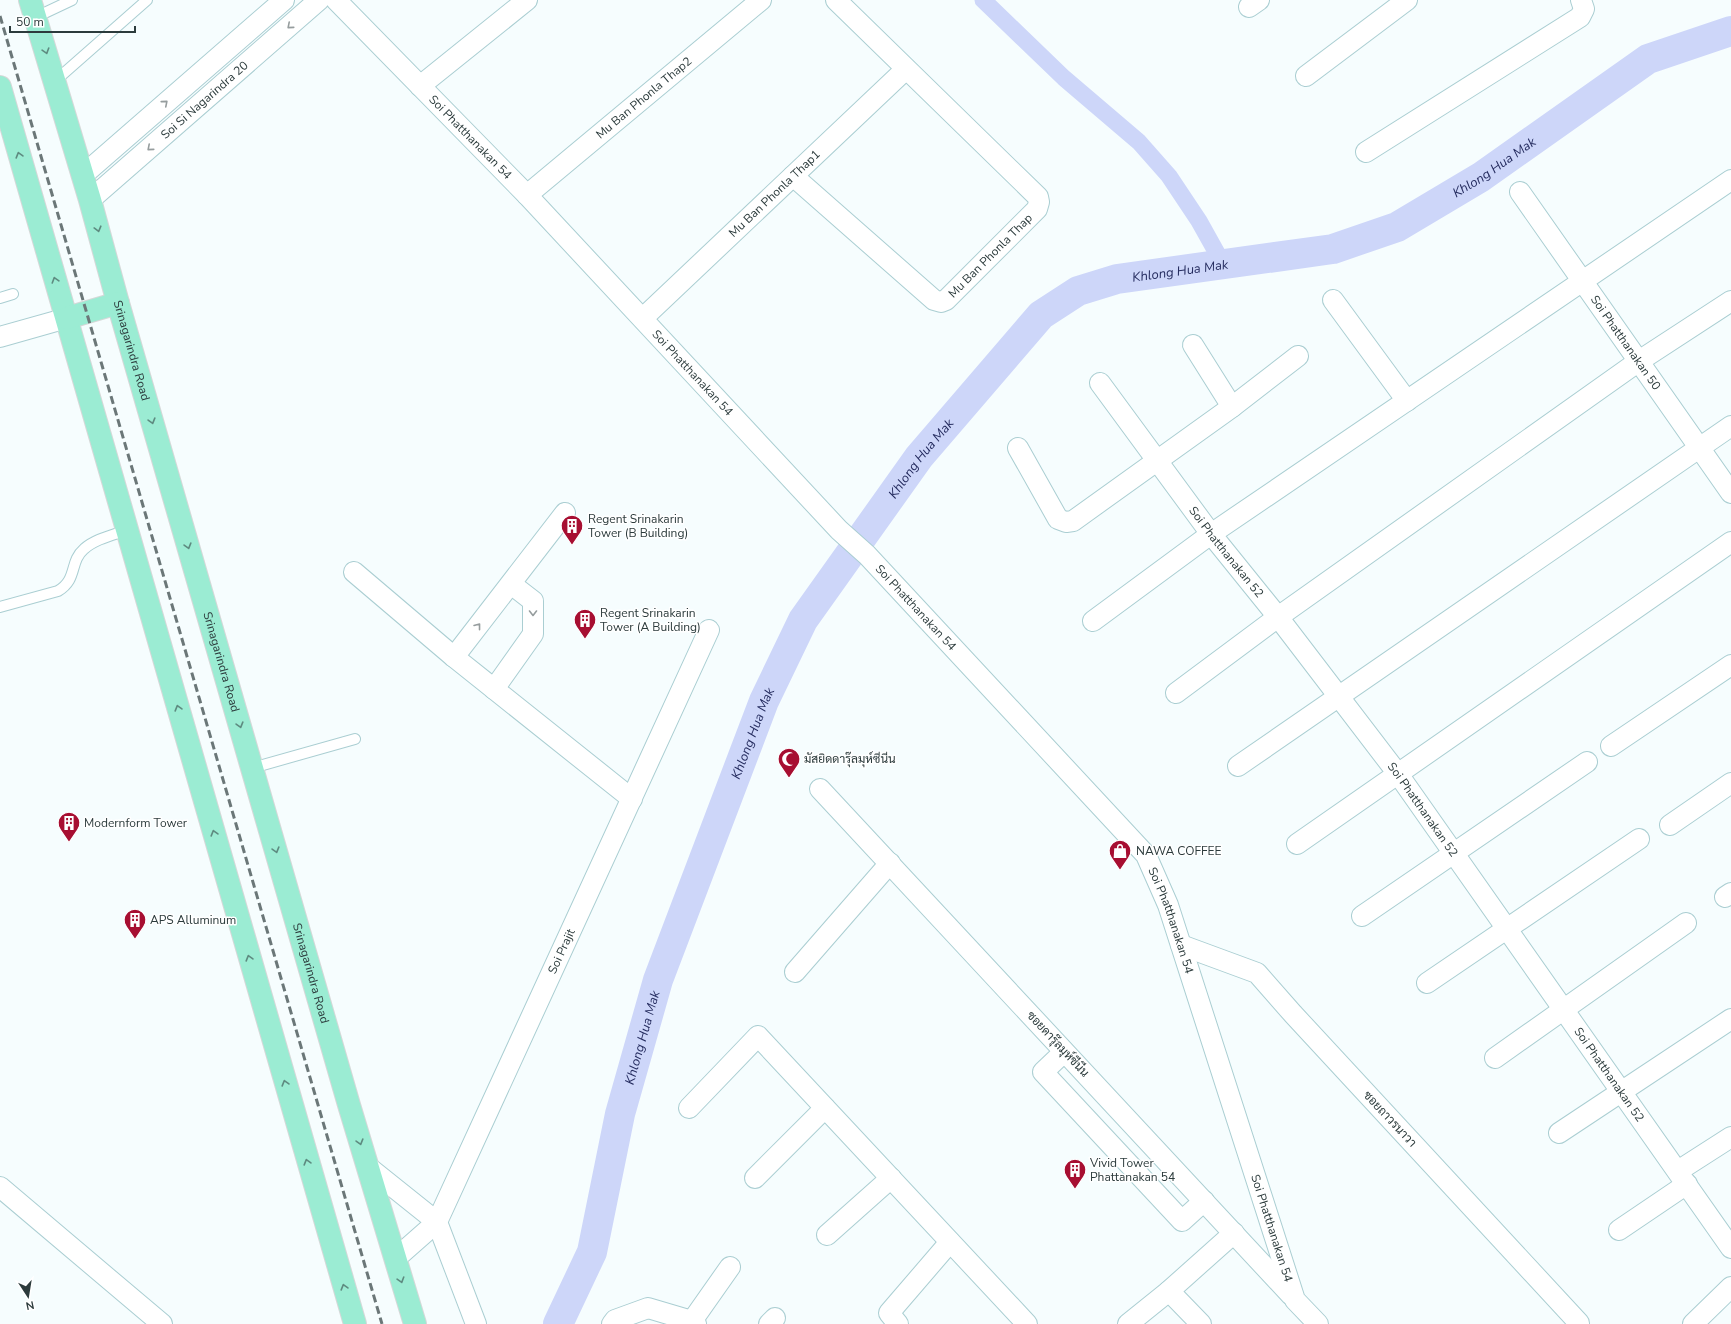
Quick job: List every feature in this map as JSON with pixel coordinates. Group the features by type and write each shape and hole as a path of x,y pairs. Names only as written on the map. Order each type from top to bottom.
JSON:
{"main road":[{"name":"Srinagarindra Road","path":"33,9 90,200 118,303 252,768 414,1323"},
{"path":"0,87 353,1323"},
{"path":"66,318 118,303"}],"street":[{"name":"Soi Si Nagarindra 20","path":"82,175 284,0"},
{"name":"Soi Si Nagarindra 20","path":"90,200 319,0"},
{"name":"Soi Phatthanakan 54","path":"336,0 528,195 839,530 867,555 1146,855 1168,905 1295,1300 1318,1324"},
{"path":"420,86 527,0"},
{"name":"Mu Ban Phonla Thap2","path":"528,195 760,0"},
{"name":"Mu Ban Phonla Thap","path":"793,176 934,300 941,302 946,300 1038,209 1038,198 836,0"},
{"path":"1306,76 1407,0"},
{"path":"1366,152 1580,17 1584,9 1581,0"},
{"name":"Mu Ban Phonla Thap1","path":"643,318 906,69"},
{"path":"1093,621 1211,534 1731,180"},
{"name":"Soi Phatthanakan 50","path":"1520,192 1583,280 1731,494"},
{"path":"1333,300 1407,400"},
{"path":"1176,693 1278,617 1639,361 1731,301"},
{"path":"0,337 66,318"},
{"path":"1192,345 1232,407"},
{"path":"1018,448 1058,519 1066,522 1073,521 1232,407 1298,356"},
{"name":"Soi Phatthanakan 52","path":"1100,383 1211,534 1278,617 1398,774 1730,1245"},
{"path":"1238,766 1731,426"},
{"path":"454,657 566,513"},
{"path":"1297,844 1731,542"},
{"path":"354,572 454,657 632,799"},
{"path":"494,689 533,634 533,601 511,584"},
{"name":"Soi Prajit","path":"395,1259 437,1222 709,630"},
{"path":"1611,746 1731,665"},
{"path":"1362,916 1587,762"},
{"path":"1670,825 1731,782"},
{"name":"ซอยดารุ๊ลมุห์ซีนีน","path":"820,789 1295,1300"},
{"path":"1427,983 1639,839"},
{"path":"795,972 890,863"},
{"path":"1495,1058 1686,922"},
{"name":"ซอยถาวรนาวา","path":"1181,945 1257,974 1579,1323"},
{"path":"1559,1133 1731,1019"},
{"path":"689,1108 758,1036 950,1242 1018,1321"},
{"path":"1064,1052 1042,1072 1182,1221 1204,1201"},
{"path":"755,1178 825,1108"},
{"path":"1620,1230 1731,1137"},
{"path":"367,1166 437,1222 476,1324"},
{"path":"827,1235 891,1178"},
{"path":"0,1187 162,1324"},
{"path":"1128,1324 1169,1291 1234,1233"},
{"path":"898,1324 889,1313 950,1242"},
{"path":"612,1324 615,1320 648,1308 694,1322 730,1267"},
{"path":"1693,1324 1731,1287"},
{"path":"1169,1291 1201,1324"}],"lane":[{"path":"33,9 72,0"},
{"path":"54,81 147,0"},
{"path":"0,298 12,294"},
{"path":"0,607 58,590 66,586 69,582 77,557 84,549 97,541 127,530"},
{"path":"252,768 355,739"}],"waterway":[{"path":"983,0 1064,78 1139,142 1169,176 1199,221 1223,264"},
{"name":"Khlong Hua Mak","path":"558,1324 592,1252 620,1114 658,980 764,701 803,620 919,457 1041,315 1078,291 1117,279 1333,249 1397,227 1481,177 1648,59 1731,31"}],"railway":[{"path":"0,16 382,1324"}],"place":[{"name":"Regent Srinakarin Tower (B Building)","path":"572,546"},
{"name":"Regent Srinakarin Tower (A Building)","path":"585,640"},
{"name":"มัสยิดดารุ๊ลมุห์ซีนีน","path":"789,778"},
{"name":"Modernform Tower","path":"69,842"},
{"name":"NAWA COFFEE","path":"1120,870"},
{"name":"APS Alluminum","path":"135,940"},
{"name":"Vivid Tower Phattanakan 54","path":"1075,1190"}]}
